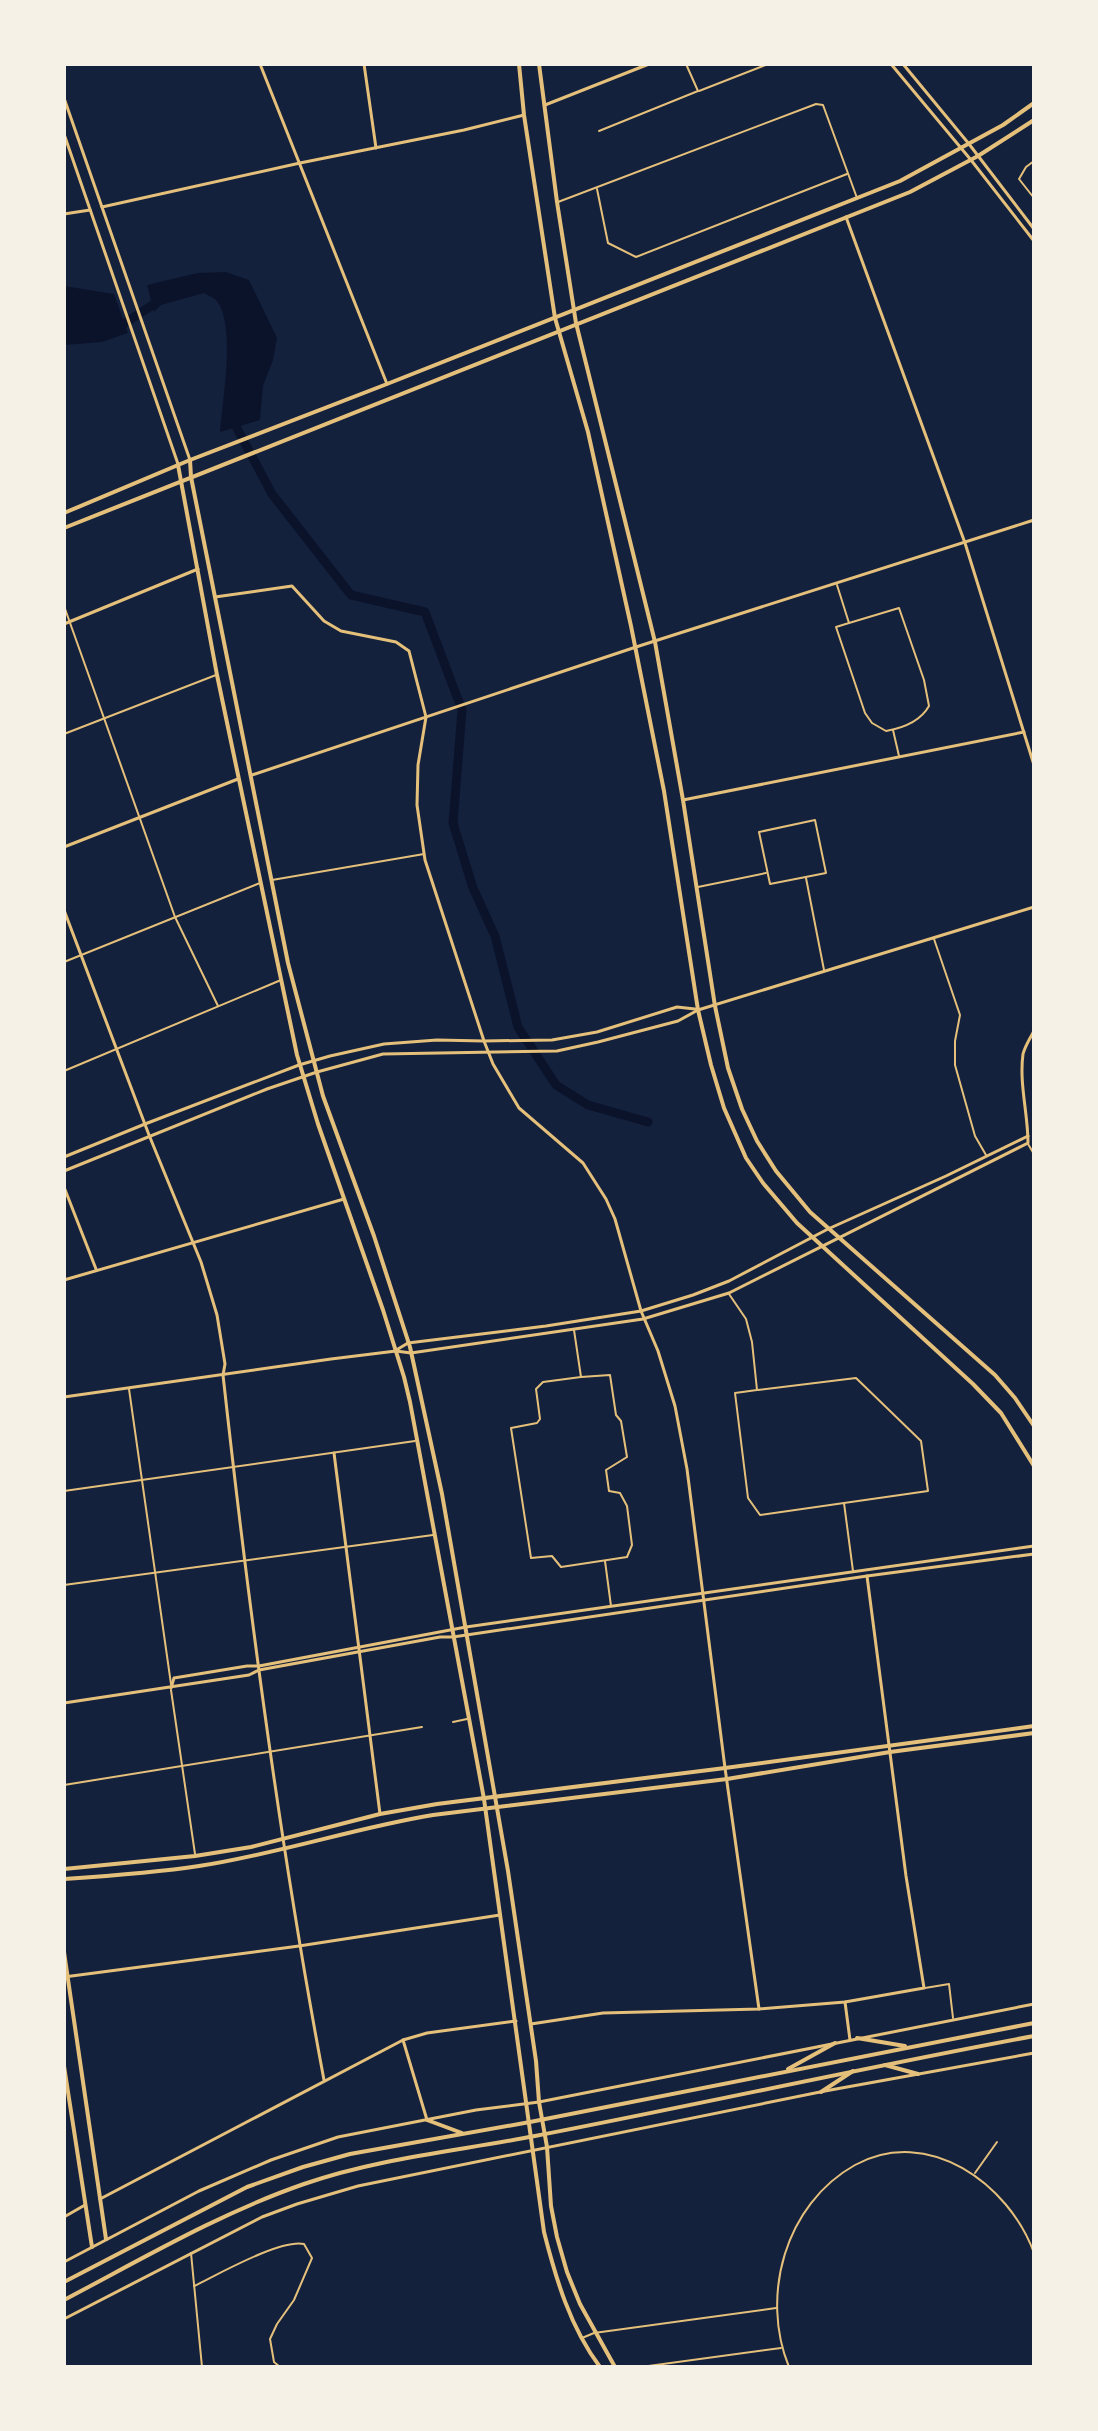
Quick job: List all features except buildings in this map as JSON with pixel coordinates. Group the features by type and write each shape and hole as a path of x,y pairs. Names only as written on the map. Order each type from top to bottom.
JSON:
{"main road":[{"path":"519,64 555,318 588,432 636,647 664,791 698,1010 724,1108 746,1158 797,1223 973,1384 1001,1413 1034,1466"},
{"path":"539,64 576,323 655,642 715,1006 728,1068 742,1109 776,1171 810,1212 995,1375 1034,1426"},
{"path":"64,513 224,446 900,181 1003,125 1034,103"},
{"path":"64,528 910,192 978,156 1034,120"},
{"path":"190,460 288,963 323,1096 374,1236 411,1353 442,1494 498,1807 531,2024 547,2147 549,2192 557,2237 567,2272 594,2333 615,2367"},
{"path":"178,465 217,675 299,1065 404,1377 484,1799 550,2256 581,2338 600,2367"},
{"path":"64,1869 195,1856 283,1840 380,1814 437,1804 1034,1726"},
{"path":"64,1879 200,1866 390,1822 727,1779 890,1752 1034,1733"},
{"path":"64,1952 106,2239"},
{"path":"64,2282 236,2193 303,2167 350,2154 543,2120 1034,2023"},
{"path":"64,2300 238,2210 307,2183 438,2151 545,2134 855,2069 1034,2036"},
{"path":"857,2038 911,2047"},
{"path":"784,2072 835,2043"},
{"path":"883,2064 918,2074"},
{"path":"64,2066 92,2247"},
{"path":"821,2092 855,2069"},
{"path":"427,2120 464,2134"}],"street":[{"path":"260,64 387,384"},
{"path":"364,64 376,148"},
{"path":"545,105 649,64"},
{"path":"686,64 698,91"},
{"path":"599,131 768,64"},
{"path":"891,64 1034,241"},
{"path":"903,64 1034,229"},
{"path":"64,98 190,460"},
{"path":"557,202 816,104 823,105 858,198"},
{"path":"102,207 524,115"},
{"path":"64,134 178,465"},
{"path":"1034,161 1019,179 1034,198"},
{"path":"596,187 608,243 636,257 848,173"},
{"path":"64,214 90,210"},
{"path":"846,217 965,543 1034,765"},
{"path":"252,775 636,647 1034,520"},
{"path":"64,624 198,569"},
{"path":"836,584 849,623"},
{"path":"215,597 292,586 324,621 341,631 396,642 409,651 426,717 418,765 424,854 488,1053 519,1108 591,1172 615,1219 643,1319 658,1351 675,1406 687,1469 759,2009"},
{"path":"64,606 175,917 218,1006"},
{"path":"899,608 924,680 929,706 926,713 908,725 886,731 872,723 865,713 836,627 849,623 899,608"},
{"path":"64,734 217,675"},
{"path":"893,729 899,757"},
{"path":"683,800 1024,732"},
{"path":"64,847 238,779"},
{"path":"815,820 826,873 770,884 767,873 759,832 815,820"},
{"path":"271,881 424,854"},
{"path":"697,887 767,873"},
{"path":"806,877 824,972"},
{"path":"64,962 261,883"},
{"path":"64,1171 303,1077 383,1054 552,1051 598,1042 678,1021 698,1010 1034,907"},
{"path":"64,910 193,1243 217,1315 225,1364 223,1374 243,1561 299,1946 324,2080"},
{"path":"934,938 960,1015 955,1065 975,1136 987,1156"},
{"path":"64,1071 281,980"},
{"path":"64,1157 299,1065 384,1044 437,1040 552,1040 597,1032 677,1007 698,1010"},
{"path":"1034,1031 1023,1052 1023,1099 1028,1143 1034,1154"},
{"path":"396,1351 408,1343 641,1311 729,1281 828,1229 1028,1136"},
{"path":"64,1397 396,1351 411,1353 643,1319 729,1293 1028,1143"},
{"path":"64,1187 97,1271"},
{"path":"64,1280 344,1199"},
{"path":"729,1293 746,1319 752,1342 757,1390"},
{"path":"574,1329 581,1377"},
{"path":"610,1375 627,1457 606,1470 609,1491 620,1493 627,1506 632,1545 627,1557 561,1567 552,1556 531,1558 511,1428 537,1423 540,1419 536,1389 543,1382 581,1377 610,1375"},
{"path":"856,1378 921,1441 928,1491 760,1515 748,1498 735,1393 757,1390 856,1378"},
{"path":"128,1388 195,1856"},
{"path":"64,1491 416,1441"},
{"path":"334,1453 380,1814"},
{"path":"844,1503 853,1575"},
{"path":"64,1585 433,1535"},
{"path":"171,1688 174,1678 247,1666 259,1668 440,1637 703,1600 1034,1546"},
{"path":"359,1650 466,1627 611,1606 1034,1554"},
{"path":"605,1560 611,1606"},
{"path":"867,1576 924,1988"},
{"path":"64,1703 249,1675 259,1668"},
{"path":"453,1722 469,1719"},
{"path":"64,1785 422,1727"},
{"path":"66,1976 299,1946 500,1915"},
{"path":"531,2024 603,2013 759,2009 845,2002 949,1984 953,2020"},
{"path":"845,2002 850,2040"},
{"path":"64,2262 199,2191 271,2160 338,2137 476,2110 539,2102 1034,2004"},
{"path":"100,2199 403,2040 427,2033 516,2021"},
{"path":"403,2040 427,2120"},
{"path":"64,2319 262,2217 358,2186 821,2092 1034,2053"},
{"path":"64,2115 71,2114"},
{"path":"974,2174 997,2142"},
{"path":"789,2367 781,2348 776,2308 779,2270 799,2222 815,2196 855,2165 879,2156 902,2153 926,2154 957,2165 974,2174 1007,2204 1027,2234 1034,2253"},
{"path":"64,2217 85,2205"},
{"path":"1027,2234 1034,2233"},
{"path":"194,2286 266,2252 296,2242 304,2244 312,2258 307,2272 270,2339 274,2362 280,2367"},
{"path":"191,2253 202,2367"},
{"path":"581,2338 594,2333 776,2308"},
{"path":"641,2367 781,2348"}],"water":[{"path":"226,272 249,280 277,338 263,386 260,420 220,432 227,343 222,310 215,299 204,293 161,305 154,312 147,285 197,273"},
{"path":"64,286 114,294 128,333 102,342 64,345"}],"waterway":[{"path":"116,329 160,300"},
{"path":"231,417 272,494 351,595 425,612 462,710 453,823 473,888 495,936 518,1027 556,1085 588,1105 648,1122"}]}
